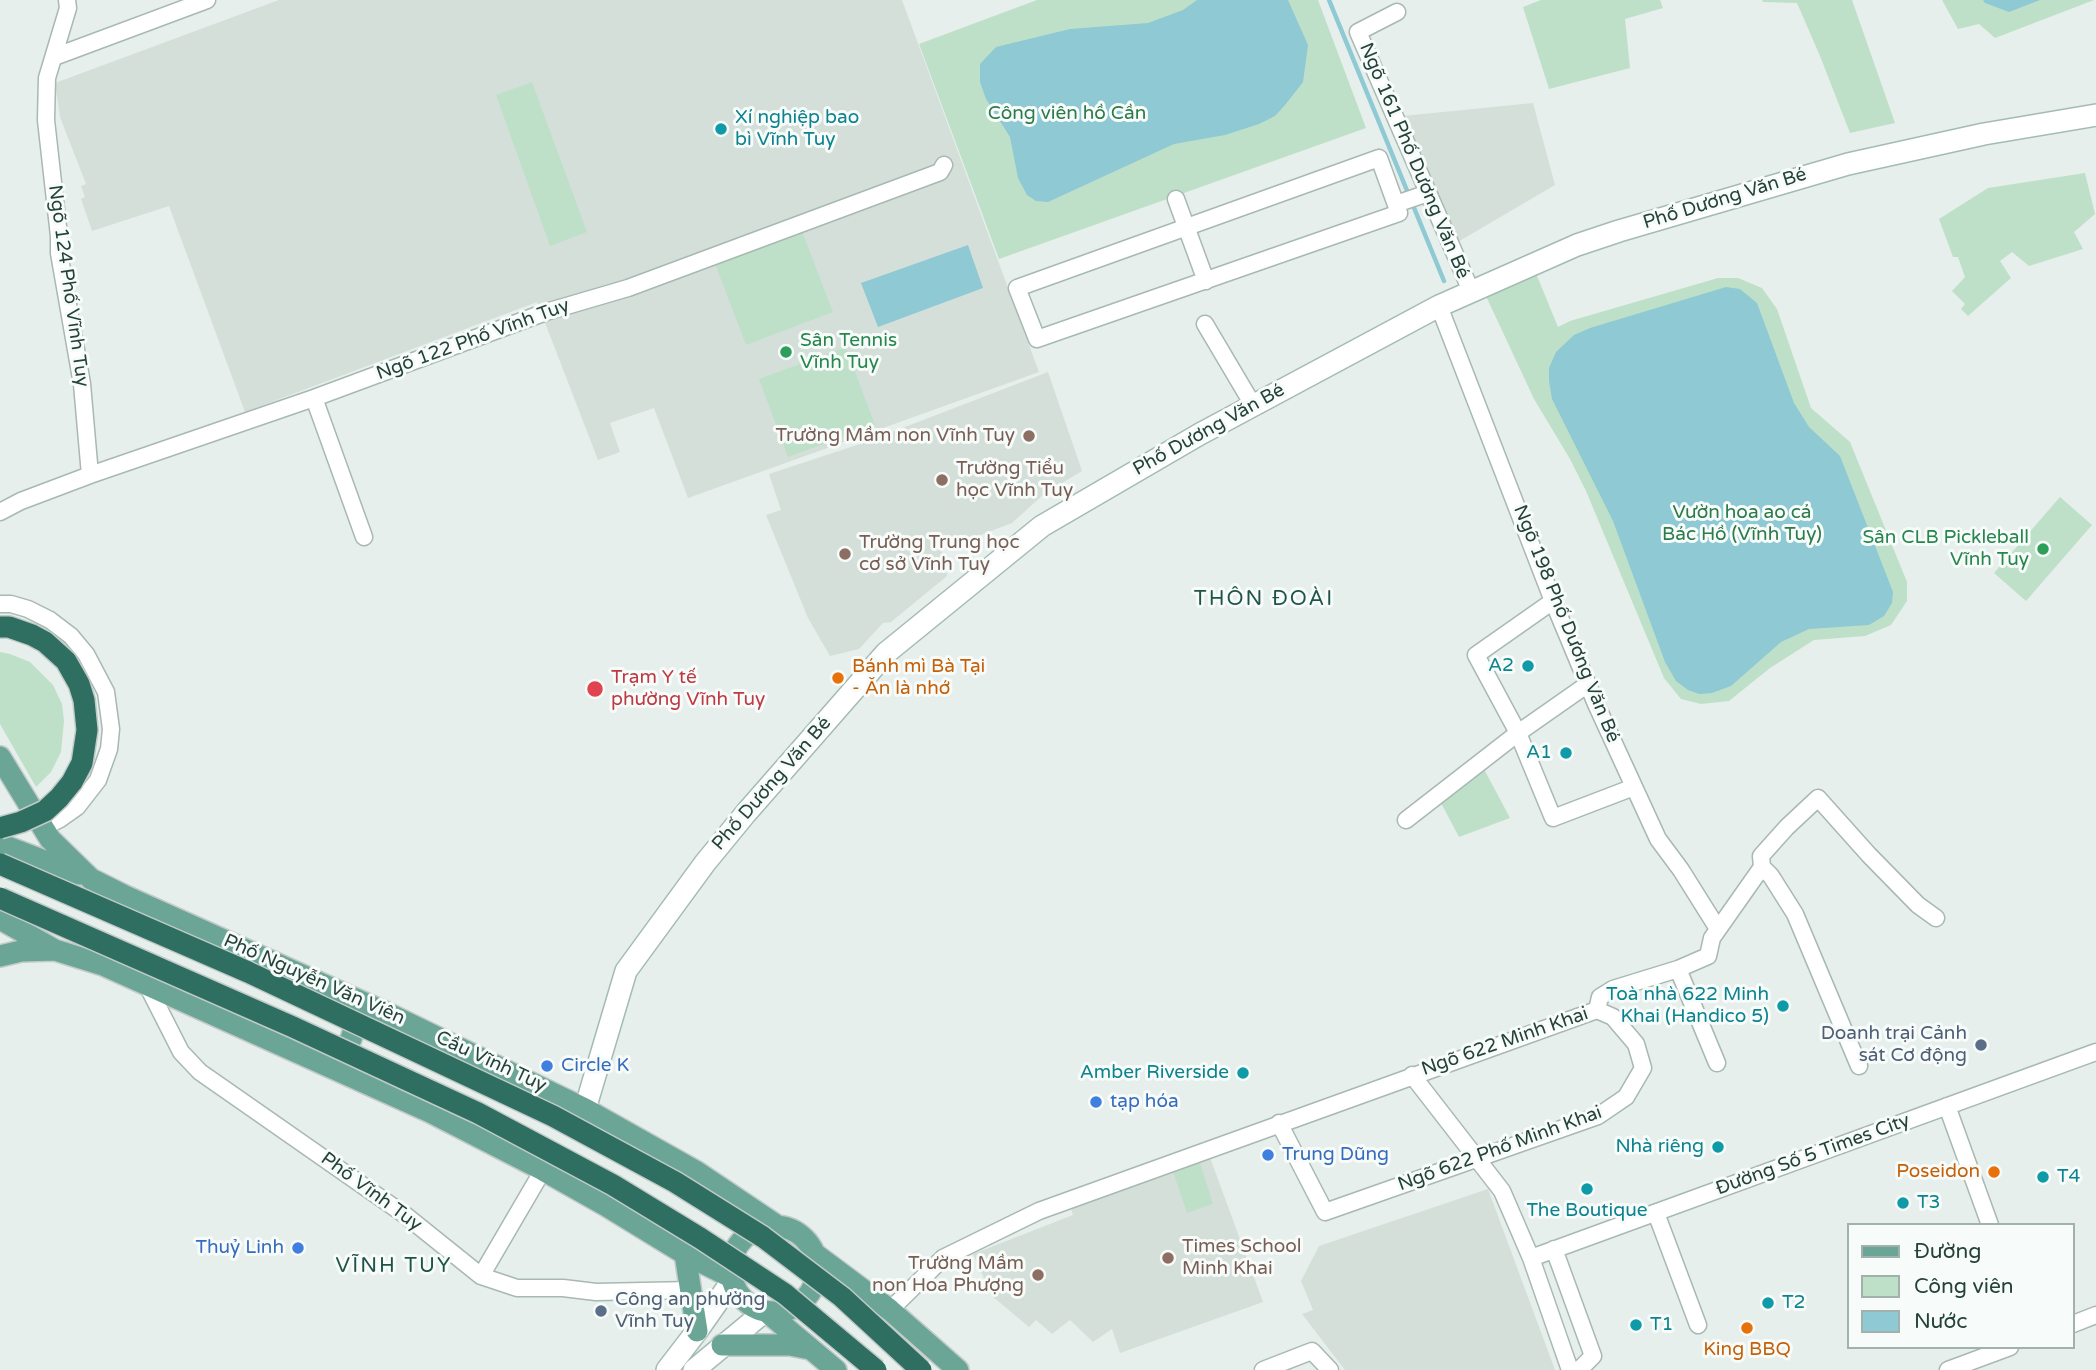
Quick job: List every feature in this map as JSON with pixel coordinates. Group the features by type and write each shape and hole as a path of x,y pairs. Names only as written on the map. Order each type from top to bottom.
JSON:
{"highway":[{"path":"0,627 9,627 32,635 54,649 66,661 79,684 84,700 87,730 82,763 60,799 45,811 0,828"},
{"name":"Cầu Vĩnh Tuy","path":"0,864 248,972 541,1110 675,1182 764,1237 842,1297 921,1370"},
{"path":"0,898 306,1033 478,1114 613,1185 785,1294 876,1370"}],"main road":[{"name":"Phố Nguyễn Văn Viên","path":"0,757 50,839 90,879 412,1024 585,1109 696,1172 776,1225"},
{"path":"0,844 90,879"},
{"path":"0,919 55,950 103,965 430,1112 543,1170 732,1279"},
{"path":"0,956 20,951 55,950"},
{"path":"328,1067 334,1066 340,1060 351,1039 358,1016 358,1006 352,997"},
{"path":"385,1093 377,1084 375,1075 380,1056 392,1035 400,1027 412,1024"},
{"path":"766,1312 788,1311 800,1304 810,1294 817,1268 815,1254 808,1242 797,1232 776,1225 750,1231 733,1252 730,1266 738,1295 748,1305 766,1312 836,1370"},
{"path":"685,1254 697,1331"},
{"path":"815,1254 890,1311 958,1370"},
{"path":"722,1345 790,1345 810,1349"}],"street":[{"name":"Ngõ 124 Phố Vĩnh Tuy","path":"67,0 68,8 47,78 46,120 59,253 82,384 90,475"},
{"path":"54,57 207,0"},
{"name":"Ngõ 161 Phố Dương Văn Bé","path":"1397,12 1358,32 1413,198 1471,291"},
{"name":"Phố Dương Văn Bé","path":"585,1109 626,971 705,863 886,653 1042,526 1253,405 1439,306 1577,245 1814,173 1984,134 2096,115"},
{"path":"1379,158 1413,198 1399,213 1037,340 1017,288 1186,226 1379,158"},
{"name":"Ngõ 122 Phố Vĩnh Tuy","path":"0,512 21,501 90,475 314,398 546,312 628,288 940,172 944,164"},
{"path":"1176,199 1206,281"},
{"name":"Ngõ 198 Phố Dương Văn Bé","path":"1439,306 1553,601 1634,787 1658,839 1718,929"},
{"path":"1205,324 1253,405"},
{"path":"314,398 364,537"},
{"path":"1553,601 1476,655 1518,733 1553,818 1634,787"},
{"path":"0,604 28,609 50,620 71,636 86,654 106,692 111,729 109,749 98,780 77,807 42,828"},
{"path":"1406,820 1518,733 1588,684"},
{"path":"1859,1066 1795,914 1771,876 1762,867 1761,856 1818,798 1918,905 1936,918"},
{"path":"1597,1010 1600,997 1613,989 1678,969 1708,956 1712,938 1762,867"},
{"path":"1678,969 1717,1063"},
{"name":"Phố Vĩnh Tuy","path":"148,987 181,1052 201,1072 405,1215 481,1276 517,1288 563,1287 596,1292 692,1290"},
{"name":"Ngõ 622 Minh Khai","path":"1412,1075 1597,1010"},
{"name":"Ngõ 622 Phố Minh Khai","path":"1279,1123 1325,1212 1598,1116 1626,1097 1643,1068 1636,1044 1613,1017 1597,1010"},
{"name":"Đường Số 5 Times City","path":"1531,1258 2096,1052"},
{"path":"890,1311 943,1258 1039,1211 1412,1075 1502,1191 1531,1258 1570,1370"},
{"path":"1947,1107 1989,1223"},
{"path":"481,1276 543,1170"},
{"path":"1656,1213 1698,1325"},
{"path":"1554,1249 1592,1356 1579,1370"},
{"path":"667,1370 732,1279"},
{"path":"694,1370 766,1312"},
{"path":"2075,1323 2096,1315"},
{"path":"1948,1370 2005,1349"},
{"path":"1262,1370 1312,1351 1329,1370"}],"shaded area":[{"path":"279,0 902,0 1039,372 688,498 654,408 610,423 620,452 598,460 537,302 245,412 169,206 92,231 81,199 85,197 81,186 86,184 60,117 55,83"},
{"path":"1533,103 1555,185 1456,243 1403,116"},
{"path":"1048,372 1082,471 1044,494 1012,523 941,550 946,562 947,576 891,622 883,623 859,649 830,656 808,618 766,515 781,510 769,474 866,442"},
{"name":"Times School Minh Khai","path":"1208,1152 1263,1302 1120,1353 1112,1329 1093,1342 1070,1320 1052,1334 1036,1320 1029,1327 992,1296 973,1254 1073,1215 1070,1205"},
{"path":"1488,1189 1555,1370 1345,1370 1302,1314 1313,1310 1301,1281 1319,1246"}],"green space":[{"name":"Công viên hồ Cần","path":"1037,0 1318,0 1366,128 999,259 919,44"},
{"path":"1541,0 1660,0 1663,8 1625,19 1630,68 1549,89 1523,7"},
{"path":"1762,0 1852,0 1895,123 1850,133 1797,3"},
{"path":"1942,0 2094,0 1995,38 1979,24 1958,29"},
{"path":"532,82 587,232 550,246 496,95"},
{"path":"2085,173 2095,214 2074,232 2083,249 2029,266 2012,252 2000,261 2011,278 1968,316 1961,309 1965,304 1952,291 1965,277 1958,257 1953,257 1939,219 1988,188"},
{"path":"802,231 833,312 746,345 715,264"},
{"name":"Vườn hoa ao cá Bác Hồ (Vĩnh Tuy)","path":"1535,271 1558,327 1570,321 1718,278 1738,278 1762,288 1777,309 1811,408 1850,442 1907,582 1907,601 1891,625 1865,636 1814,640 1770,668 1729,701 1701,704 1681,699 1664,678 1586,491 1534,399 1485,294"},
{"path":"846,347 875,425 788,457 759,379"},
{"name":"Sân CLB Pickleball Vĩnh Tuy","path":"2060,497 2092,525 2026,601 1994,573"},
{"path":"0,652 30,662 53,685 62,704 64,721 61,752 51,772 36,787 0,724"},
{"path":"1484,769 1510,818 1459,837 1440,801"},
{"path":"1200,1163 1213,1204 1187,1213 1173,1172"}],"water":[{"path":"1197,0 1288,0 1308,45 1303,82 1285,105 1275,116 1259,124 1225,135 1174,144 1048,202 1036,201 1027,195 1018,178 1010,137 986,99 980,82 980,64 996,47 1070,29 1148,23 1183,10"},
{"path":"1983,0 2040,0 2009,12"},
{"path":"968,245 983,288 878,327 861,283"},
{"name":"Vườn hoa ao cá Bác Hồ (Vĩnh Tuy)","path":"1726,287 1740,289 1757,303 1794,403 1809,427 1840,456 1893,592 1892,603 1884,616 1869,625 1809,629 1781,642 1731,686 1712,693 1699,694 1676,681 1665,662 1613,521 1552,399 1549,368 1556,352 1574,335"}],"waterway":[{"path":"1329,0 1444,281"}],"place":[{"name":"Xí nghiệp bao bì Vĩnh Tuy","path":"721,129"},
{"name":"Sân Tennis Vĩnh Tuy","path":"786,352"},
{"name":"Trường Mầm non Vĩnh Tuy","path":"1029,436"},
{"name":"Trường Tiểu học Vĩnh Tuy","path":"942,480"},
{"name":"Sân CLB Pickleball Vĩnh Tuy","path":"2043,549"},
{"name":"Trường Trung học cơ sở Vĩnh Tuy","path":"845,554"},
{"name":"A2","path":"1528,666"},
{"name":"Bánh mì Bà Tại - Ăn là nhớ","path":"838,678"},
{"name":"Trạm Y tế phường Vĩnh Tuy","path":"595,689"},
{"name":"A1","path":"1566,753"},
{"name":"Toà nhà 622 Minh Khai (Handico 5)","path":"1783,1006"},
{"name":"Doanh trại Cảnh sát Cơ động","path":"1981,1045"},
{"name":"Circle K","path":"547,1066"},
{"name":"Amber Riverside","path":"1243,1073"},
{"name":"tạp hóa","path":"1096,1102"},
{"name":"Nhà riêng","path":"1718,1147"},
{"name":"Trung Dũng","path":"1268,1155"},
{"name":"Poseidon","path":"1994,1172"},
{"name":"T4","path":"2043,1177"},
{"name":"The Boutique","path":"1587,1189"},
{"name":"T3","path":"1903,1203"},
{"name":"Thuỷ Linh","path":"298,1248"},
{"name":"Times School Minh Khai","path":"1168,1258"},
{"name":"Trường Mầm non Hoa Phượng","path":"1038,1275"},
{"name":"T2","path":"1768,1303"},
{"name":"Công an phường Vĩnh Tuy","path":"601,1311"},
{"name":"T1","path":"1636,1325"},
{"name":"King BBQ","path":"1747,1328"}],"district":[{"name":"THÔN ĐOÀI","path":"1264,599"},
{"name":"VĨNH TUY","path":"394,1266"}]}
